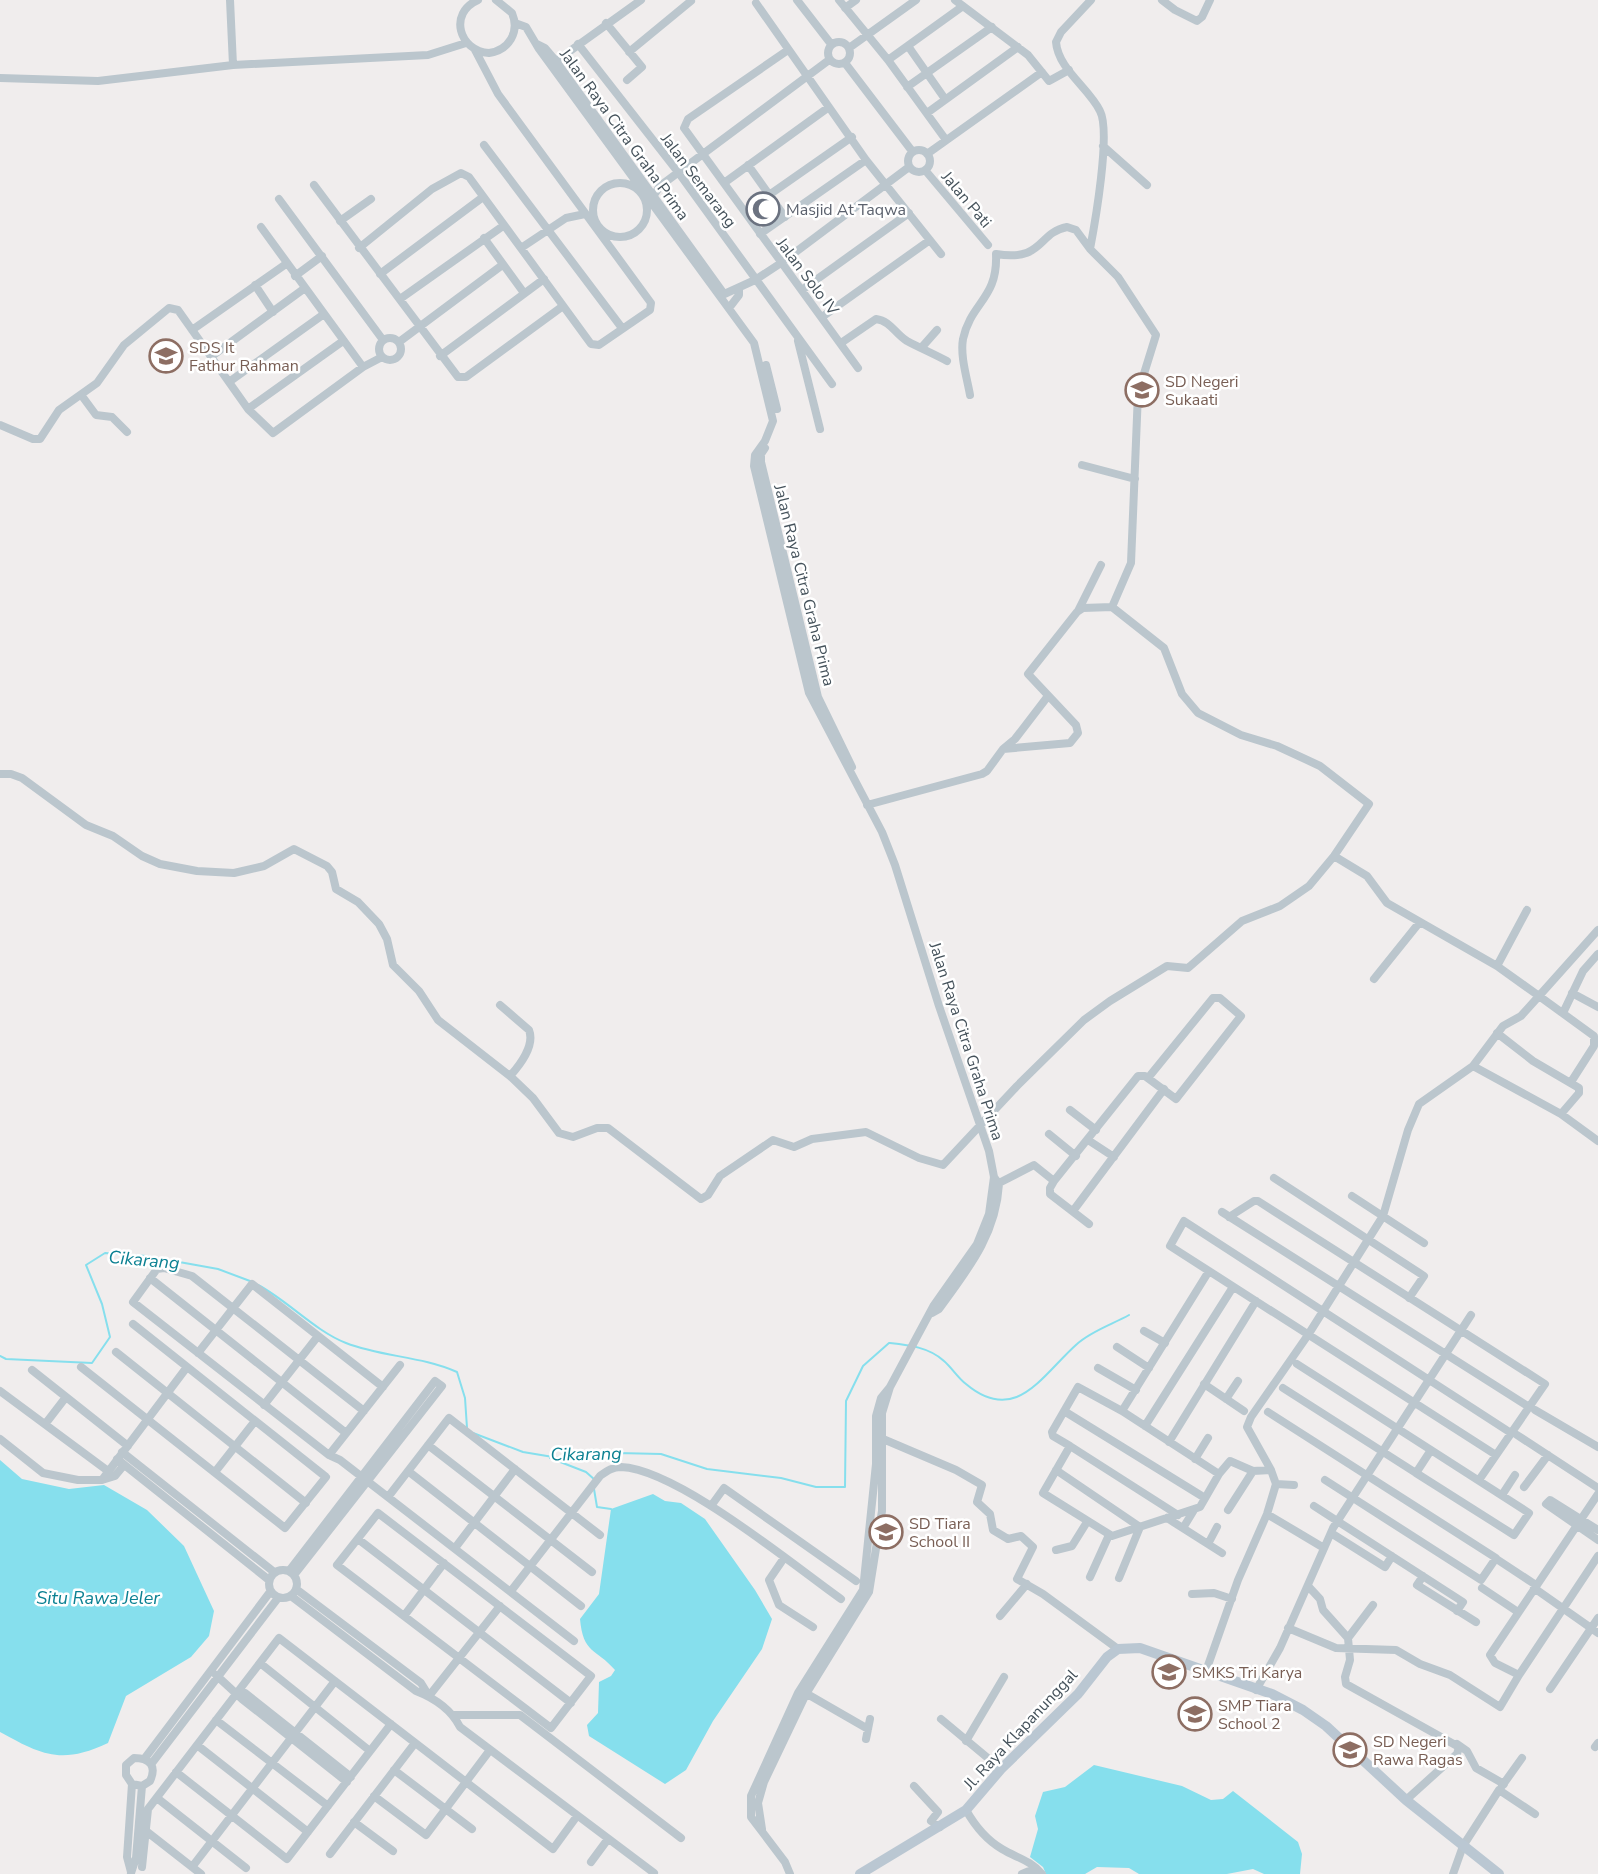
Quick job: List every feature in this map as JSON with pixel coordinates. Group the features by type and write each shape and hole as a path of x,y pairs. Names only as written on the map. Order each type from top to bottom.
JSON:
{"street":[{"path":"231,0 233,65"},
{"path":"359,248 432,189 457,174 469,177 563,306 596,346 648,311 651,303 498,94 475,50 466,43 460,33 462,15 469,5 478,0"},
{"path":"475,50 489,53 503,49 513,37 515,23 509,9 497,0"},
{"path":"556,62 606,23 641,0"},
{"path":"797,0 831,44"},
{"path":"839,0 888,60 946,141"},
{"path":"845,8 856,0"},
{"path":"849,48 916,0"},
{"path":"955,0 1018,47 1050,81 1069,70"},
{"path":"1090,249 1096,220 1103,146 1101,113 1069,70 1057,48 1058,37 1091,0"},
{"path":"1162,0 1175,10 1197,21 1202,17 1210,0"},
{"path":"629,52 691,1"},
{"path":"756,3 866,160 941,254"},
{"path":"888,60 963,6"},
{"path":"515,23 526,27 537,44"},
{"path":"606,23 643,68 627,80"},
{"path":"907,87 992,27"},
{"path":"0,78 98,81 233,65 428,55 466,43"},
{"path":"844,43 849,48 849,59 845,63 836,65 829,60 828,49 831,44 844,43"},
{"name":"Jalan Raya Citra Graha Prima","path":"537,44 545,48 556,62 646,194"},
{"name":"Jalan Raya Citra Graha Prima","path":"537,44 646,194 758,340 778,420 761,454 761,462 795,611 822,715 870,804 895,865 939,1006 980,1124 995,1182 989,1214 976,1244 934,1305 932,1313 915,1337 890,1387"},
{"name":"Jalan Semarang","path":"578,45 678,172 832,384"},
{"path":"908,46 945,99"},
{"path":"927,113 1018,47"},
{"name":"Jalan Solo IV","path":"788,50 686,121 684,128 858,368"},
{"path":"646,194 810,77 829,60"},
{"path":"845,63 912,151"},
{"path":"927,154 1042,72"},
{"path":"724,183 828,107"},
{"path":"769,195 852,137"},
{"path":"484,145 622,328"},
{"path":"1103,146 1147,185"},
{"path":"917,149 927,154 930,159 926,170 919,172 909,167 907,162 912,151 917,149"},
{"path":"760,234 866,160"},
{"path":"748,165 785,217"},
{"path":"722,295 739,289 781,263 888,186 909,167"},
{"name":"Jalan Pati","path":"926,170 988,245"},
{"path":"623,183 634,186 646,194 647,214 635,233 614,237 597,228 592,205 597,194 606,186 623,183"},
{"path":"314,185 458,377 466,377 563,306"},
{"path":"646,194 660,186"},
{"path":"380,274 483,198"},
{"path":"279,199 383,340"},
{"path":"340,221 372,199"},
{"path":"566,218 576,202"},
{"path":"802,290 909,213"},
{"path":"521,248 566,218 585,214"},
{"path":"400,299 503,226"},
{"path":"261,227 363,367"},
{"path":"970,395 962,343 979,304 994,285 996,255 1013,257 1027,254 1060,229 1067,227 1076,230 1090,249 1118,277 1155,330 1156,340 1138,393 1131,563 1112,607"},
{"path":"484,238 501,266 524,293"},
{"path":"822,317 930,240"},
{"path":"295,276 322,256"},
{"path":"192,330 286,264"},
{"path":"399,342 501,266"},
{"path":"440,356 544,279"},
{"path":"255,285 273,312"},
{"path":"212,356 305,288"},
{"path":"730,306 739,295 739,289"},
{"path":"0,425 33,439 40,439 59,410 82,396 97,383 124,345 169,308 178,310 248,409 273,433 363,367 382,357 395,359 401,348 399,342"},
{"path":"229,382 324,314"},
{"path":"841,343 876,319 888,323 906,340 947,361"},
{"path":"922,348 937,330"},
{"name":"Jalan Semarang","path":"795,334 820,429"},
{"path":"382,357 379,345 383,340 388,338 399,342"},
{"path":"248,409 343,340"},
{"path":"82,396 96,415 112,417 127,432"},
{"path":"1082,465 1135,479"},
{"path":"1004,748 1064,744 1075,739 1078,733 1076,725 1028,674 1077,612 1101,565"},
{"path":"0,774 11,774 22,778 86,825 113,836 142,856 160,864 197,871 234,873 264,866 294,849 320,861 332,872 336,889 358,902 383,930 393,965 419,991 431,1012 510,1076 533,1098 560,1133 573,1137 601,1127 608,1128 701,1199 708,1195 720,1176 773,1140 794,1147 812,1139 866,1132 913,1156 943,1165 980,1124 1092,1014 1167,966 1172,965 1182,969 1191,966 1242,921 1280,906 1309,886 1334,856 1369,806 1368,801 1320,766 1277,746 1241,735 1198,712 1182,694 1164,648 1112,607 1083,608 1077,612"},
{"path":"870,804 987,771 1048,696"},
{"path":"1334,856 1369,878 1383,900 1419,923 1497,966 1589,1030 1595,1039 1594,1046 1571,1082"},
{"path":"1497,966 1527,909"},
{"path":"1374,979 1419,923"},
{"path":"1206,1671 1232,1599 1267,1514 1276,1484 1247,1426 1248,1422 1308,1335 1383,1216 1408,1130 1419,1104 1473,1066 1504,1024 1521,1016 1598,930"},
{"path":"1563,1013 1583,971 1598,954"},
{"path":"1572,993 1598,1007"},
{"path":"1089,1224 1050,1194 1054,1181 1138,1076 1148,1078 1176,1099 1241,1016 1220,998 1213,998 1148,1078"},
{"path":"500,1005 529,1030 531,1035 529,1047 510,1076"},
{"path":"1497,1033 1533,1061 1571,1082 1580,1091 1561,1114"},
{"path":"1473,1066 1561,1114 1598,1141"},
{"path":"1073,1211 1164,1089"},
{"path":"1070,1110 1096,1130"},
{"path":"1049,1134 1076,1156"},
{"path":"1088,1140 1114,1157"},
{"path":"995,1182 1034,1166 1054,1181"},
{"path":"1274,1178 1424,1276 1409,1298"},
{"path":"1352,1196 1424,1243"},
{"path":"1479,1480 1532,1409 1545,1384 1353,1264 1256,1200 1226,1214 1532,1409 1598,1447"},
{"path":"1496,1455 1170,1246 1184,1221 1598,1488"},
{"path":"364,1411 192,1276 164,1268 157,1269 133,1302 329,1455 340,1460 574,1641"},
{"path":"1122,1411 1209,1271"},
{"path":"150,1278 346,1433"},
{"path":"198,1353 252,1284 383,1387"},
{"path":"1145,1426 1233,1287"},
{"path":"1169,1442 1256,1301"},
{"path":"1256,1690 1280,1648 1331,1533 1471,1315"},
{"path":"81,1366 285,1528 326,1477 133,1324"},
{"path":"1144,1331 1164,1343"},
{"path":"264,1405 318,1336"},
{"path":"1117,1347 1149,1368"},
{"path":"116,1352 306,1503"},
{"path":"1283,1388 1514,1535 1529,1513 1297,1364"},
{"path":"329,1455 400,1365"},
{"path":"0,1439 43,1473 78,1480 102,1480 115,1476 125,1449 187,1367"},
{"path":"1098,1368 1136,1390"},
{"path":"32,1370 125,1449 141,1467 272,1576"},
{"path":"1226,1399 1238,1381"},
{"path":"120,1462 195,1521 272,1576 291,1573 438,1383"},
{"path":"1204,1384 1244,1411"},
{"path":"873,1545 882,1511 882,1413 890,1387"},
{"path":"790,1874 762,1829 758,1811 760,1793 804,1690 869,1592 873,1545 876,1416 881,1398 890,1387"},
{"path":"1178,1515 1052,1434 1078,1387 1122,1411 1219,1474"},
{"path":"0,1391 108,1471"},
{"path":"46,1423 66,1397"},
{"path":"1064,1411 1205,1498"},
{"path":"1268,1412 1496,1558 1481,1580 1325,1480"},
{"path":"388,1497 449,1418 600,1535"},
{"path":"215,1472 255,1421"},
{"path":"1195,1459 1208,1438"},
{"path":"883,1439 956,1470 982,1485 976,1502 990,1514 993,1530 1005,1538 1021,1536 1033,1547 1017,1578 1118,1649 1140,1648 1279,1698 1316,1718 1406,1800 1499,1874"},
{"path":"428,1445 592,1572"},
{"path":"1070,1446 1043,1493 1109,1535 1200,1507 1219,1474 1232,1460 1253,1471 1271,1470"},
{"path":"1416,1473 1431,1450"},
{"path":"1524,1487 1548,1455"},
{"path":"102,1480 108,1471 120,1462"},
{"path":"136,1475 141,1467"},
{"path":"511,1591 600,1476 609,1469 619,1467 650,1475 711,1506 841,1599"},
{"path":"455,1548 515,1469"},
{"path":"1056,1470 1140,1527"},
{"path":"408,1471 581,1606"},
{"path":"1228,1510 1253,1471"},
{"path":"1502,1496 1515,1475"},
{"path":"1276,1484 1294,1485"},
{"path":"711,1506 724,1488 856,1581"},
{"path":"1519,1675 1495,1664 1490,1655 1598,1494"},
{"path":"1598,1530 1549,1500 1546,1506 1598,1540"},
{"path":"1314,1506 1463,1602 1457,1611 1476,1623"},
{"path":"1183,1528 1194,1510"},
{"path":"378,1513 591,1676 551,1728 338,1565 358,1539 378,1513"},
{"path":"195,1521 200,1514"},
{"path":"1267,1514 1324,1548"},
{"path":"1167,1518 1222,1553"},
{"path":"1056,1550 1072,1546 1088,1522"},
{"path":"1119,1578 1140,1527"},
{"path":"1208,1544 1216,1527"},
{"path":"1331,1533 1385,1567 1392,1556"},
{"path":"1090,1578 1109,1535"},
{"path":"358,1539 571,1703"},
{"path":"1288,1628 1336,1648 1396,1650 1420,1664 1450,1675 1500,1707 1598,1556"},
{"path":"784,1558 769,1580 779,1605 813,1627"},
{"path":"1498,1560 1595,1630"},
{"path":"404,1616 444,1563"},
{"path":"291,1573 294,1592 353,1643 416,1691 429,1696 454,1715 460,1727 654,1873"},
{"path":"148,1760 211,1670 270,1592 272,1576"},
{"path":"1000,1616 1027,1584"},
{"path":"1308,1586 1320,1599 1323,1610 1348,1638 1350,1660 1344,1681 1350,1687 1457,1744 1467,1751 1476,1768 1535,1814"},
{"path":"1482,1588 1518,1612"},
{"path":"270,1592 278,1598"},
{"path":"148,1760 218,1676 278,1598 294,1592"},
{"path":"294,1592 359,1636 421,1683 429,1696"},
{"path":"1192,1594 1214,1593 1232,1599"},
{"path":"1348,1638 1373,1605"},
{"path":"429,1696 500,1606"},
{"path":"1550,1689 1595,1630 1598,1618"},
{"path":"353,1643 359,1636"},
{"path":"142,1867 148,1809 279,1638 553,1849 578,1816"},
{"name":"Jl. Raya Klapanunggal","path":"860,1874 966,1810 1001,1769 1057,1717 1097,1667 1118,1649"},
{"path":"260,1663 370,1751"},
{"path":"211,1670 238,1692 242,1699 349,1779"},
{"path":"966,1741 1004,1677"},
{"path":"192,1867 335,1681"},
{"path":"804,1690 869,1724 866,1739"},
{"path":"454,1715 520,1715 681,1838"},
{"path":"941,1719 1001,1769"},
{"path":"216,1720 328,1806"},
{"path":"176,1772 287,1859 391,1724"},
{"path":"330,1854 415,1743"},
{"path":"1406,1800 1457,1754 1457,1744"},
{"path":"197,1745 308,1832"},
{"path":"374,1796 426,1835 490,1750"},
{"path":"131,1873 127,1857 132,1784 126,1776 126,1765 134,1758 148,1760"},
{"path":"1453,1874 1463,1846 1522,1758"},
{"path":"132,1784 142,1786 150,1781 154,1772 148,1760"},
{"path":"394,1770 472,1828"},
{"path":"914,1785 938,1812 931,1821 940,1827"},
{"path":"131,1873 136,1858 142,1786"},
{"path":"157,1798 246,1868"},
{"path":"966,1810 977,1828 992,1842 1026,1859 1042,1874"},
{"path":"354,1822 393,1851"},
{"path":"146,1831 201,1874"},
{"path":"591,1862 608,1839"},
{"path":"1022,1874 1034,1869 1036,1874"}],"water":[{"name":"Situ Rawa Jeler","path":"0,1460 22,1479 69,1489 104,1485 147,1510 184,1546 214,1611 209,1636 191,1657 126,1696 108,1743 92,1750 77,1754 52,1754 28,1747 0,1732"},
{"path":"653,1494 665,1501 681,1503 705,1519 755,1590 772,1619 762,1649 713,1721 686,1770 665,1784 589,1736 587,1725 598,1713 599,1682 611,1676 615,1670 587,1645 580,1619 599,1594 611,1509"},
{"path":"1094,1765 1182,1786 1211,1800 1223,1799 1233,1791 1298,1842 1302,1854 1300,1874 1264,1874 1253,1869 1227,1874 1139,1874 1129,1868 1097,1867 1085,1874 1046,1874 1043,1867 1030,1857 1038,1829 1035,1816 1043,1792 1065,1787"}],"waterway":[{"name":"Cikarang","path":"0,1356 6,1359 92,1363 110,1337 102,1304 86,1265 105,1253 146,1256 218,1269 250,1281"},
{"name":"Cikarang","path":"258,1285 323,1331 346,1343 430,1363 457,1372 465,1398 467,1428"},
{"name":"Cikarang","path":"473,1433 523,1452 559,1458 618,1453 661,1454 707,1469 781,1478 816,1487 845,1487 846,1401 863,1366 889,1343 911,1346 938,1356 966,1384 984,1396 1000,1400 1014,1398 1027,1391 1083,1339 1129,1315"},
{"path":"550,1458 586,1472 595,1480"},
{"path":"594,1489 597,1507 611,1509"}],"place":[{"name":"Masjid At Taqwa","path":"763,209"},
{"name":"SDS It Fathur Rahman","path":"166,356"},
{"name":"SD Negeri Sukaati","path":"1142,390"},
{"name":"SD Tiara School II","path":"886,1532"},
{"name":"SMKS Tri Karya","path":"1169,1672"},
{"name":"SMP Tiara School 2","path":"1195,1714"},
{"name":"SD Negeri Rawa Ragas","path":"1350,1750"}]}
